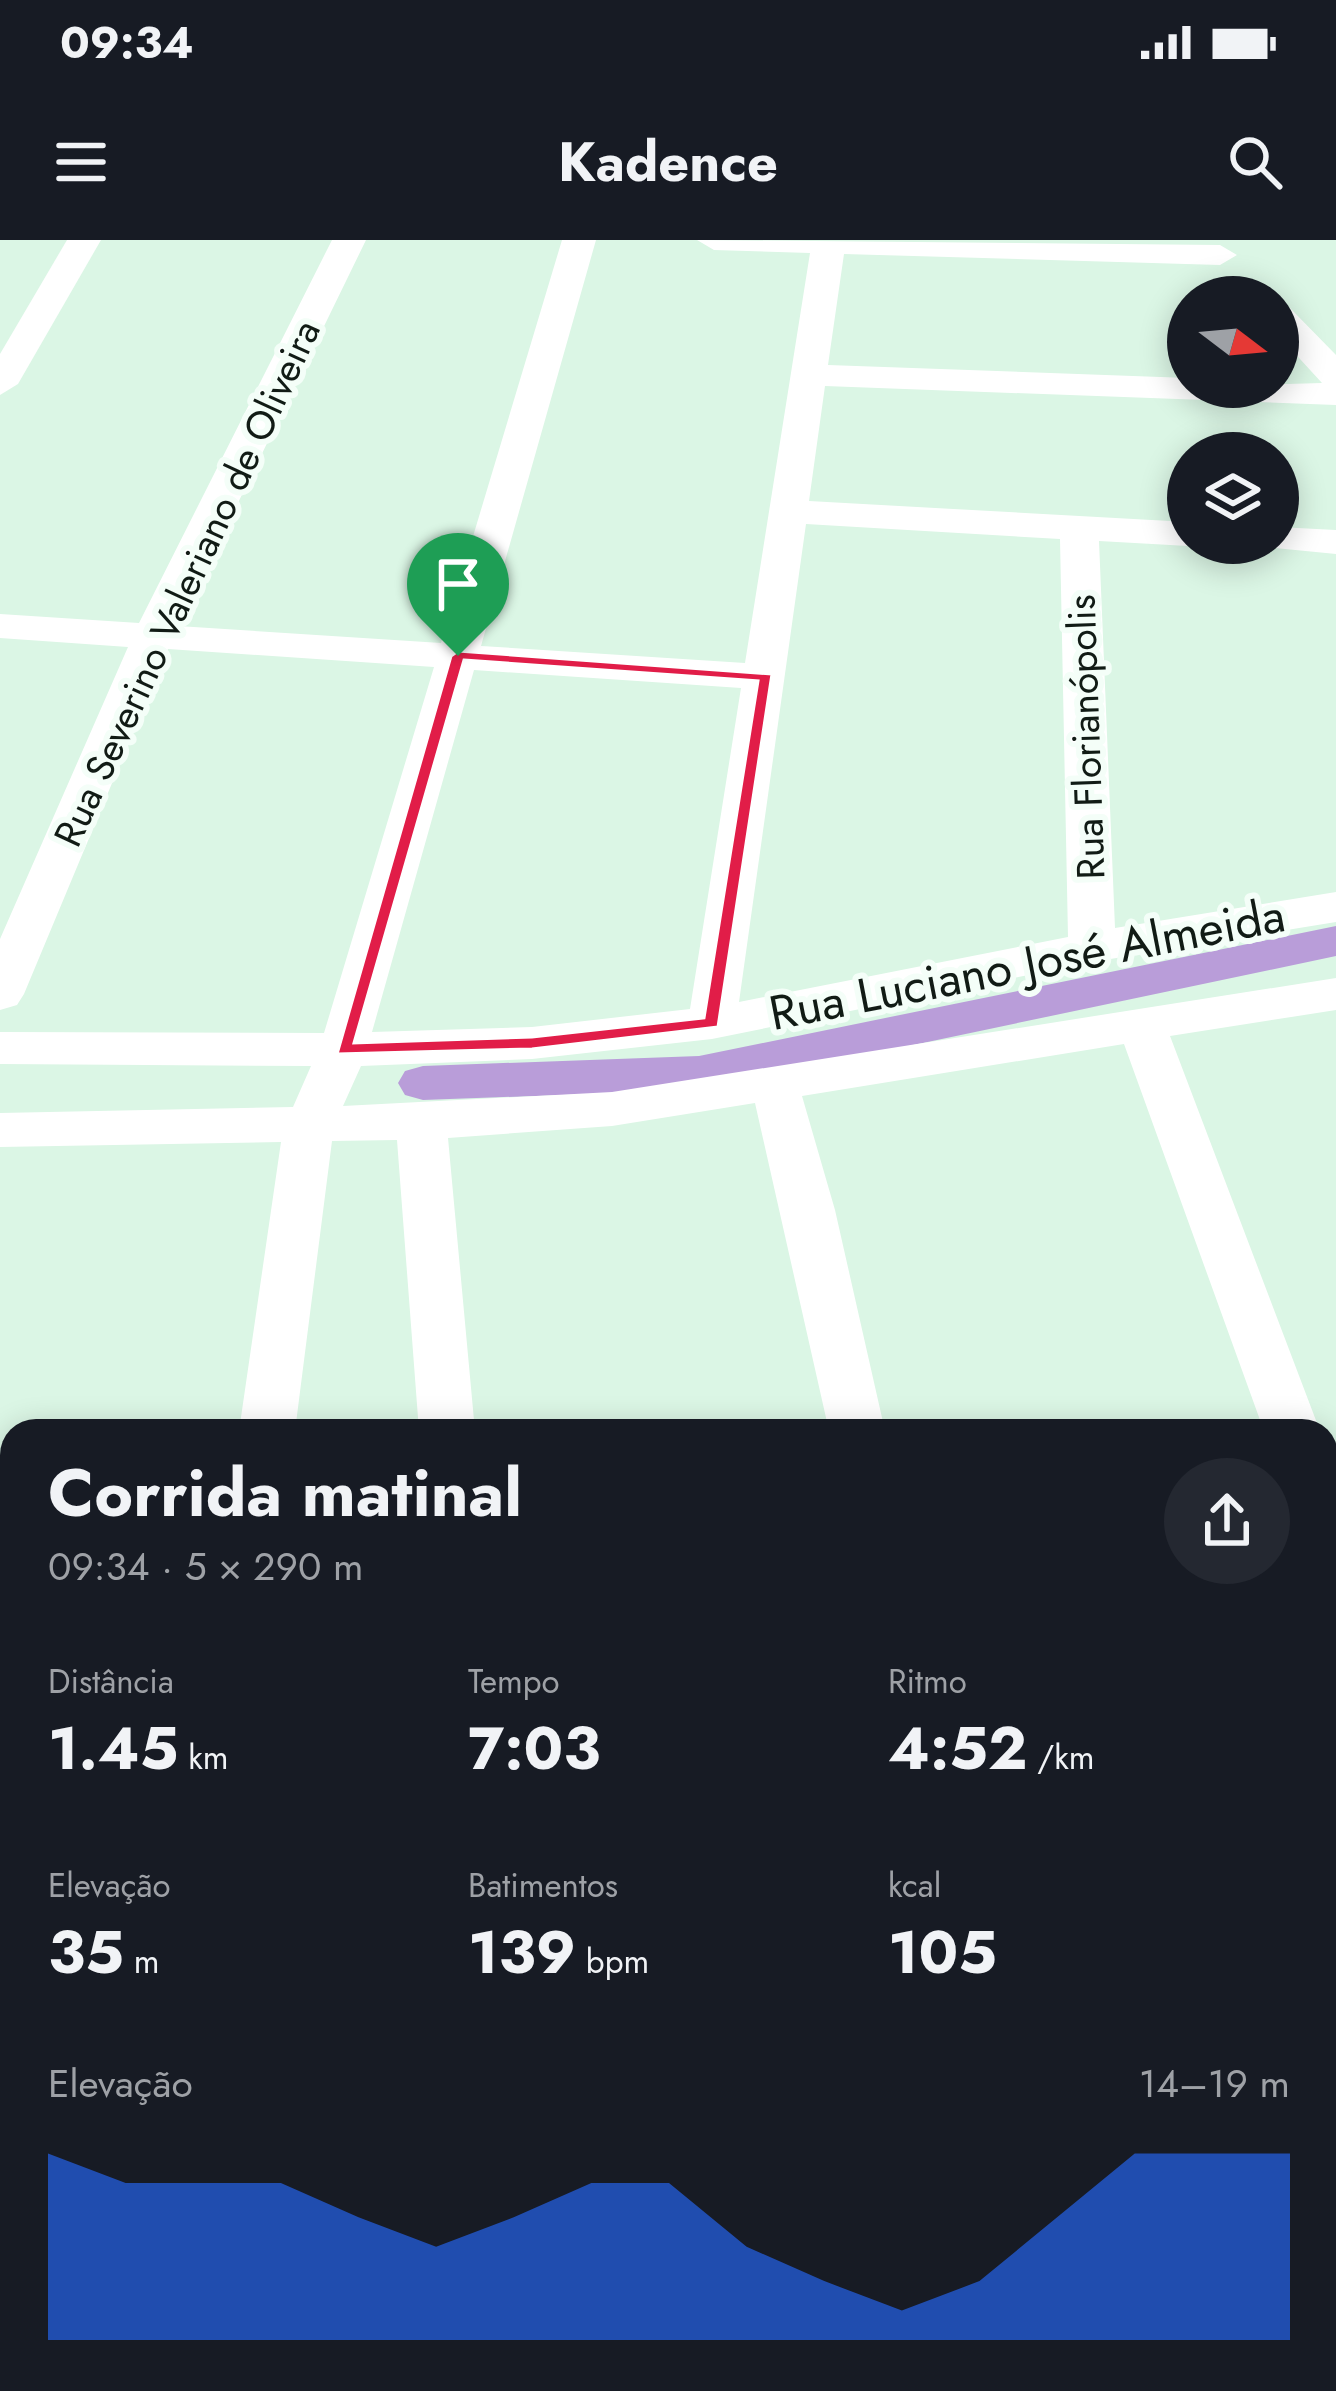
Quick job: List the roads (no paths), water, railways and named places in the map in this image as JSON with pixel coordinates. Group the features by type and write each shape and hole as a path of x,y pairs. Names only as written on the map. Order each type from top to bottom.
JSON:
{"street":[{"path":"0,385 84,240"},
{"name":"Rua Severino Valeriano de Oliveira","path":"0,994 154,633 349,240"},
{"path":"269,1419 309,1126 343,1050 579,240"},
{"path":"714,240 1219,247 1242,276"},
{"path":"712,1023 829,243"},
{"path":"1299,337 1336,376"},
{"path":"812,375 1336,394"},
{"path":"789,527 1080,543 1167,536"},
{"path":"1299,540 1336,542"},
{"name":"Rua Florianópolis","path":"1080,543 1092,947"},
{"path":"0,626 766,677"},
{"name":"Rua Luciano José Almeida","path":"0,1048 343,1050 532,1043 712,1023 1092,947 1332,906"},
{"name":"Rua Luciano José Almeida","path":"0,1130 421,1123 612,1109 775,1087 1336,994"},
{"path":"1142,1027 1288,1419"},
{"path":"775,1087 809,1210 854,1419"},
{"path":"421,1123 446,1419"}],"waterway":[{"path":"423,1083 699,1073 1336,941"}]}
